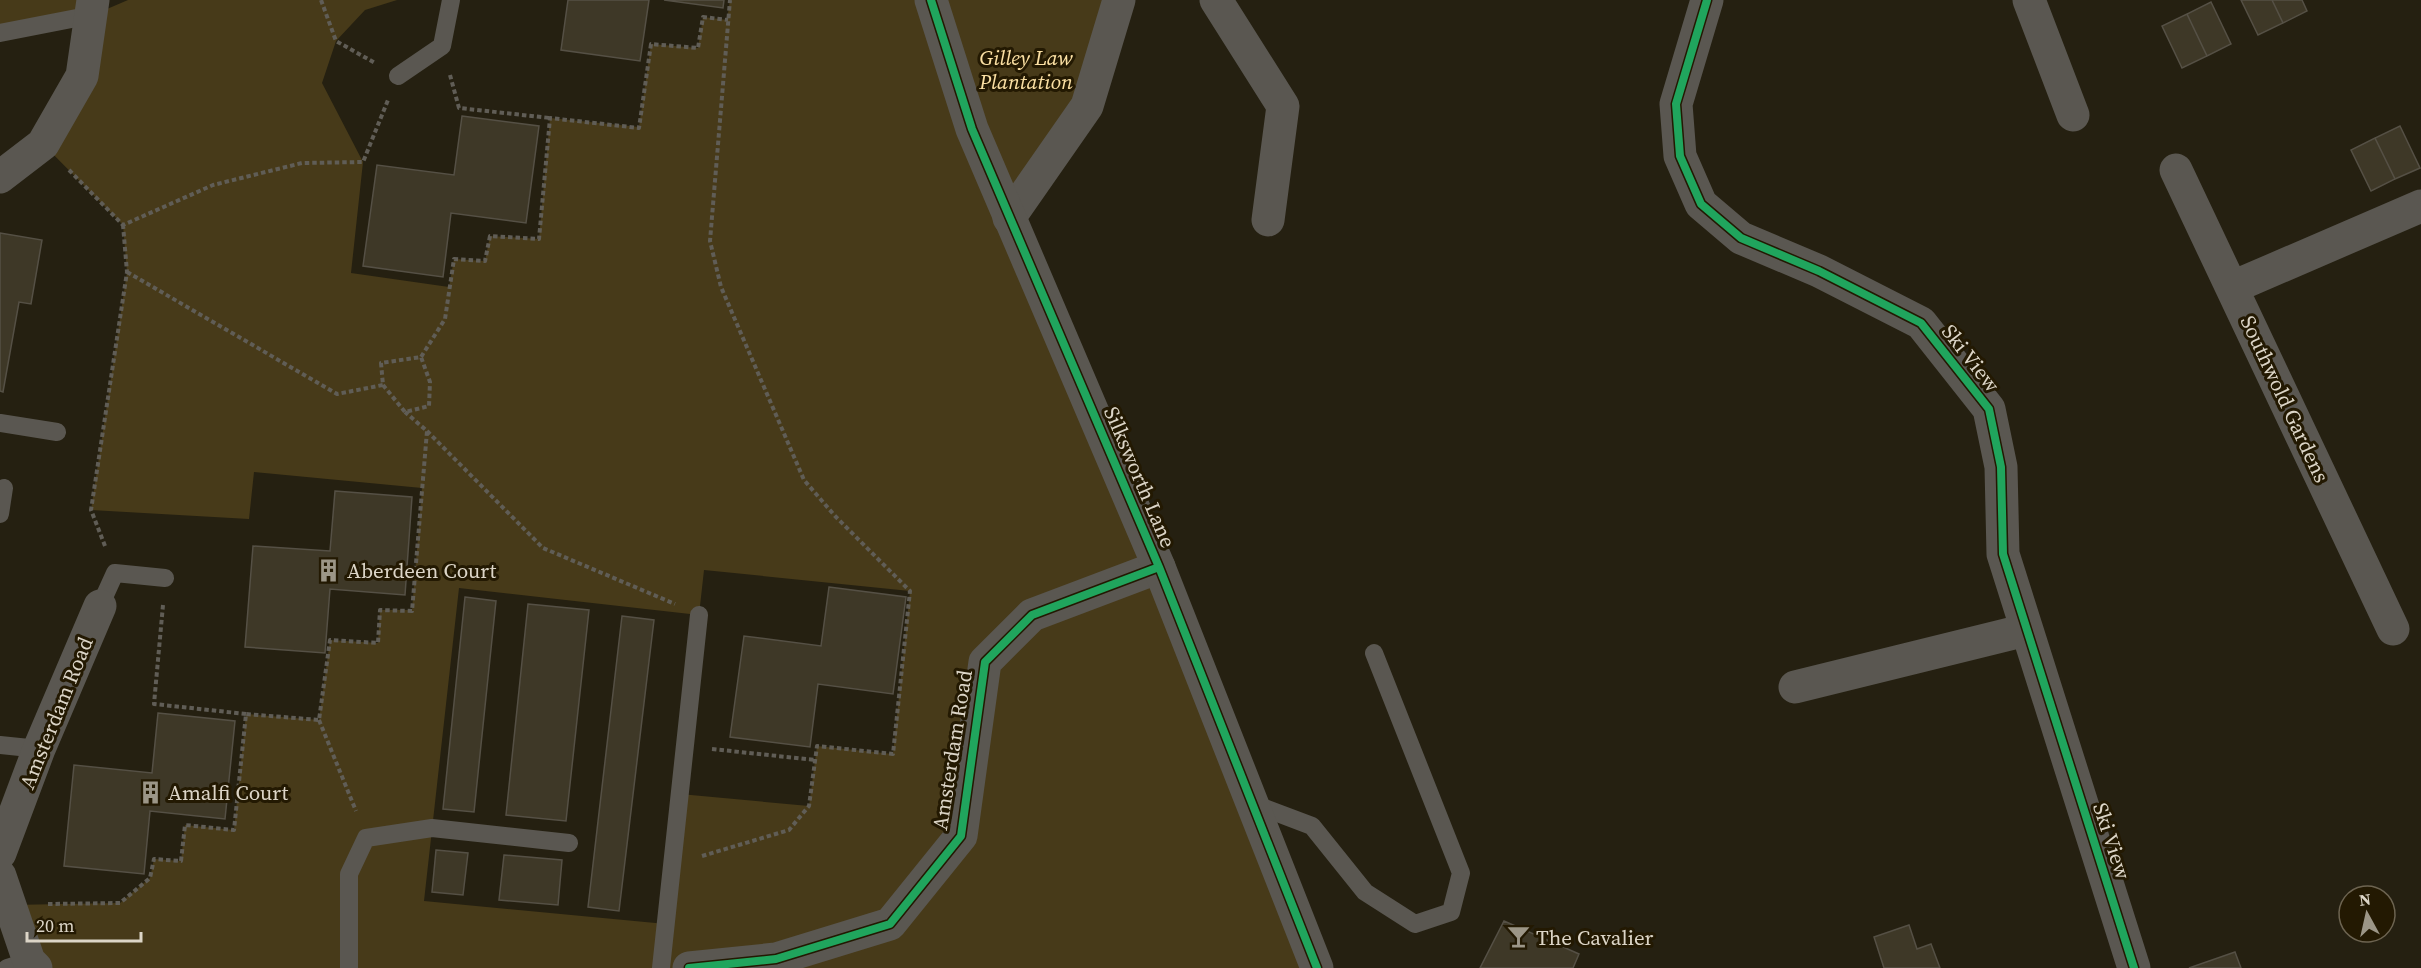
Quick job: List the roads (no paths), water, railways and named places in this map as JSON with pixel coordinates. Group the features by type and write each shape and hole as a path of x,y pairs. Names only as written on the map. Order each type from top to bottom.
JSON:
{"street":[{"name":"Silksworth Lane","path":"932,0 972,129 1159,567 1317,968"},
{"path":"1009,218 1087,106 1119,0"},
{"path":"1216,0 1283,106 1268,220"},
{"name":"Ski View","path":"1707,0 1676,104 1680,156 1701,204 1741,238 1819,271 1921,323 1989,409 2001,467 2003,554 2134,968"},
{"path":"2029,0 2073,115"},
{"path":"5,174 43,144 82,76 93,8"},
{"name":"Southwold Gardens","path":"2176,170 2393,629"},
{"path":"2233,287 2421,206"},
{"name":"Amsterdam Road","path":"689,968 776,959 890,924 961,836 985,662 1032,615 1159,567"},
{"name":"Amsterdam Road","path":"0,853 39,749 100,606"},
{"path":"1795,687 2026,630"},
{"path":"5,890 24,966"}],"lane":[{"path":"398,76 442,46 451,0"},
{"path":"0,33 93,8"},
{"path":"0,423 57,432"},
{"path":"0,514 4,488"},
{"path":"100,606 115,573 165,578"},
{"path":"662,968 699,615"},
{"path":"1254,804 1312,826 1365,892 1415,924 1451,912 1461,873 1374,653"},
{"path":"0,745 39,749"},
{"path":"349,968 350,874 366,838 432,828 569,843"}],"place":[{"name":"Aberdeen Court","path":"329,570"},
{"name":"Amalfi Court","path":"150,792"},
{"name":"The Cavalier","path":"1518,937"}],"park label":[{"name":"Gilley Law Plantation","path":"1026,69"}]}
